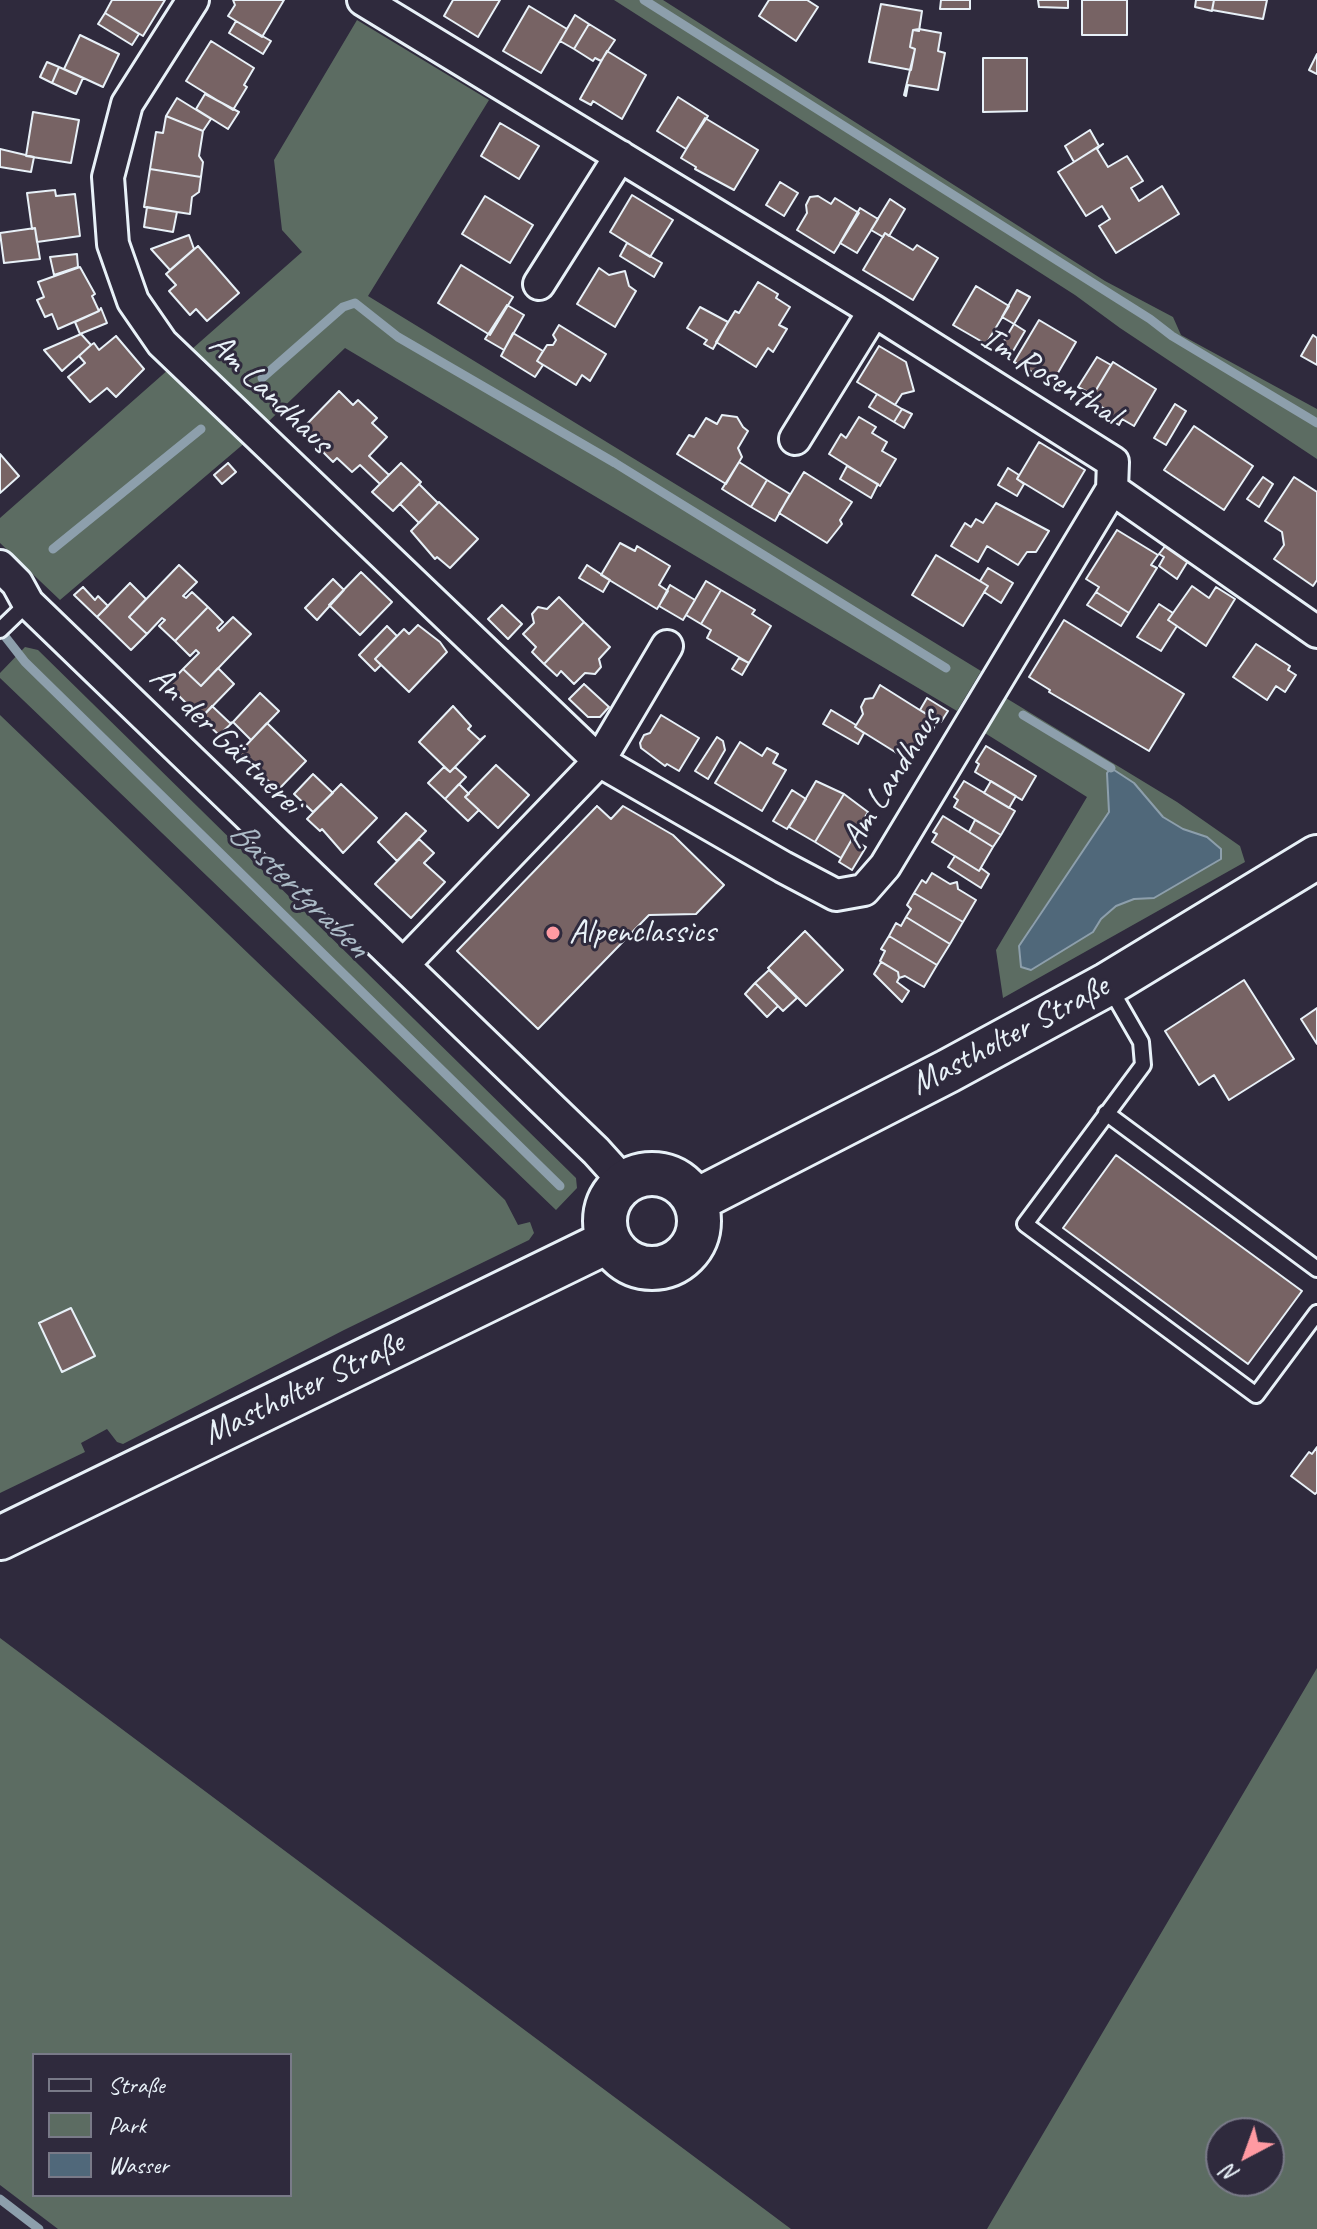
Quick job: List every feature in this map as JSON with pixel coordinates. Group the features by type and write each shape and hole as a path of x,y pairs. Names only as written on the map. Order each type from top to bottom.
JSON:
{"street":[{"name":"Am Landhaus","path":"193,0 127,104 108,177 113,244 133,301 162,343 599,761 836,895 864,890 885,866 1112,489"},
{"name":"Im Rosenthal","path":"363,0 874,311 1113,462 1112,489"},
{"path":"539,284 620,156"},
{"path":"795,439 874,311"},
{"path":"1112,489 1317,632"},
{"name":"An der Gärtnerei","path":"0,566 17,583 20,611 403,965 596,1151 624,1182"},
{"path":"403,965 599,761 667,646"},
{"name":"Mastholter Straße","path":"695,1201 948,1071 1108,984 1317,857"},
{"path":"664,1174 687,1189 695,1201 699,1230 694,1244 672,1264 643,1268 617,1253 609,1241 604,1225 612,1194 636,1176 664,1174"},
{"name":"Mastholter Straße","path":"0,1538 609,1241"}],"lane":[{"path":"0,630 20,611"},
{"path":"1108,984 1141,1042 1143,1065 1025,1224 1256,1395 1317,1313"},
{"path":"1106,1113 1317,1269"}],"green space":[{"path":"614,0 663,0 1105,281 1173,317 1181,335 1317,409 1317,459 1075,295"},
{"path":"357,20 489,100 368,296 981,671 957,711 345,348 268,422 192,349 302,252 282,230 274,160"},
{"path":"169,369 247,441 60,600 0,543 0,518"},
{"path":"25,647 38,650 576,1178 577,1188 556,1210 0,678 0,673"},
{"path":"1001,695 1177,802 1240,846 1245,862 1003,998 996,950 1087,797 980,730","holes":["1107,774 1134,783 1163,817 1183,829 1207,837 1221,850 1220,859 1154,898 1134,899 1116,906 1101,919 1093,932 1031,970 1021,967 1032,925 1110,812"]},
{"path":"0,715 505,1200 518,1225 530,1222 534,1233 529,1240 344,1330 123,1444 117,1442 107,1429 81,1443 85,1452 0,1493"},
{"path":"0,1638 791,2229 58,2229 0,2185"},
{"path":"1317,1668 1317,2229 987,2229"}],"water":[{"path":"1111,768 1134,783 1163,817 1183,829 1207,837 1221,849 1221,859 1154,898 1134,899 1116,906 1101,919 1093,932 1031,970 1021,967 1019,946 1109,812 1107,773"}],"building":[{"path":"112,0 165,0 143,36 105,13"},
{"path":"233,0 284,0 262,37 228,16 235,5"},
{"path":"453,0 500,0 478,37 444,16"},
{"path":"769,0 807,0 818,7 796,41 759,16"},
{"path":"941,0 970,0 970,9 940,9"},
{"path":"1038,0 1068,0 1068,8 1039,7"},
{"path":"1082,0 1127,0 1127,35 1082,35"},
{"path":"1196,0 1214,0 1212,11 1195,7"},
{"path":"1214,0 1267,0 1263,19 1212,10"},
{"path":"881,4 922,11 919,31 913,30 910,47 915,49 911,70 869,62"},
{"path":"529,6 567,29 541,73 503,51"},
{"path":"105,13 139,34 132,45 98,24"},
{"path":"575,15 589,24 574,49 560,41"},
{"path":"236,21 271,41 263,54 229,33"},
{"path":"589,24 615,40 601,61 595,58 593,61 574,49"},
{"path":"913,30 941,33 938,51 945,53 938,90 908,85 906,96 904,95 915,49 910,47"},
{"path":"80,35 119,54 103,87 64,69"},
{"path":"211,41 254,68 233,110 186,81"},
{"path":"607,51 646,75 622,119 593,101 591,105 580,99"},
{"path":"1317,54 1317,74 1309,70"},
{"path":"983,58 1027,58 1027,111 983,112"},
{"path":"47,62 59,67 52,83 40,77"},
{"path":"59,67 83,78 76,94 52,83"},
{"path":"205,94 239,112 228,129 196,109"},
{"path":"678,97 708,116 686,149 657,131"},
{"path":"177,98 211,119 203,131 166,116"},
{"path":"33,112 79,120 71,163 26,156"},
{"path":"166,116 203,131 199,156 203,162 201,177 150,169 156,132 163,133"},
{"path":"705,118 758,150 734,190 681,158"},
{"path":"500,123 539,146 519,179 481,156"},
{"path":"1090,130 1099,146 1074,162 1065,146"},
{"path":"1103,144 1097,149 1108,167 1127,156 1143,181 1131,188 1139,201 1162,186 1179,214 1116,253 1099,226 1110,219 1102,206 1086,216 1058,172"},
{"path":"0,149 34,157 31,172 0,167"},
{"path":"150,169 201,177 199,192 192,197 190,214 144,207"},
{"path":"780,182 798,193 784,216 766,205"},
{"path":"55,190 56,196 75,194 80,236 37,242 27,193"},
{"path":"632,195 673,220 650,257 610,232"},
{"path":"485,196 533,225 510,263 462,234"},
{"path":"818,196 831,204 835,198 859,213 834,253 797,230 807,213 806,205 810,197"},
{"path":"890,199 905,209 889,236 885,233 883,237 871,230"},
{"path":"147,207 177,212 173,232 144,227"},
{"path":"860,208 878,219 857,253 840,243"},
{"path":"35,228 40,259 4,263 0,233"},
{"path":"885,233 913,250 917,245 938,258 913,300 863,270"},
{"path":"189,235 194,249 170,270 151,249"},
{"path":"627,243 662,263 654,277 620,256"},
{"path":"198,246 239,293 207,321 196,309 190,315 169,291 176,285 166,274"},
{"path":"77,254 78,267 54,275 50,257"},
{"path":"461,265 513,297 490,335 438,303"},
{"path":"80,267 95,294 92,296 99,311 58,329 52,314 45,317 37,300 44,297 38,282"},
{"path":"599,268 609,275 625,271 629,286 636,291 615,327 577,304"},
{"path":"758,282 778,294 776,298 790,307 779,325 787,329 773,352 768,348 756,367 716,342"},
{"path":"976,286 1009,306 986,344 953,325"},
{"path":"1017,290 1030,297 1014,324 1002,317"},
{"path":"507,305 524,315 504,350 485,339"},
{"path":"700,307 728,322 713,349 704,344 707,340 687,328"},
{"path":"101,308 107,323 80,334 75,322"},
{"path":"1039,320 1076,342 1052,383 1014,362"},
{"path":"1014,324 1025,331 1009,358 998,351"},
{"path":"559,325 606,354 590,381 582,375 576,385 537,361 547,345 553,345 556,340 553,335"},
{"path":"513,333 543,351 537,361 543,365 535,377 501,356"},
{"path":"81,334 91,345 62,371 44,350"},
{"path":"1313,335 1317,338 1317,365 1301,356"},
{"path":"116,336 144,369 116,397 107,388 90,402 68,377 85,363 79,356 91,345 94,343 99,350"},
{"path":"879,346 906,362 914,391 902,394 895,405 857,382"},
{"path":"1097,357 1111,365 1093,395 1078,387"},
{"path":"1113,362 1156,389 1134,426 1122,419 1119,425 1101,414 1105,409 1090,400"},
{"path":"339,391 353,405 358,400 377,418 372,423 387,437 369,456 389,475 380,484 360,465 352,472 337,458 333,462 316,445 320,441 305,426"},
{"path":"877,394 902,409 894,422 869,407"},
{"path":"1175,404 1186,411 1166,445 1154,438"},
{"path":"902,409 912,414 904,428 894,422"},
{"path":"722,415 737,417 748,431 738,448 742,457 726,484 677,454 689,435 694,437 706,418 717,424"},
{"path":"859,417 876,427 872,433 887,442 882,451 896,459 880,486 829,454 841,434 846,438"},
{"path":"1194,426 1253,466 1224,510 1164,470"},
{"path":"1039,442 1085,470 1063,507 1017,479"},
{"path":"0,454 19,476 0,493"},
{"path":"739,462 767,480 751,507 722,489"},
{"path":"228,463 236,472 222,484 214,475"},
{"path":"401,463 421,482 393,511 372,492"},
{"path":"847,466 878,484 871,498 840,479"},
{"path":"1008,468 1019,475 1017,479 1024,484 1017,496 998,485"},
{"path":"804,472 852,502 840,520 842,524 827,543 779,513"},
{"path":"1263,477 1273,484 1259,507 1247,499"},
{"path":"1294,477 1317,492 1317,580 1313,586 1274,559 1284,545 1282,532 1265,521"},
{"path":"767,480 790,494 775,521 751,507"},
{"path":"419,484 438,503 419,523 400,504"},
{"path":"439,502 478,539 450,568 437,557 435,559 411,531"},
{"path":"996,503 1049,531 1036,552 1027,552 1018,565 987,546 978,562 951,546 965,523 971,527 976,519 983,523"},
{"path":"1117,530 1158,555 1151,565 1157,568 1129,613 1096,592 1099,587 1086,579"},
{"path":"1169,541 1191,556 1177,579 1159,566 1164,557 1159,554"},
{"path":"620,543 635,551 637,546 670,566 659,585 668,591 657,609 601,575"},
{"path":"936,555 988,586 963,626 912,595"},
{"path":"179,565 197,582 183,596 186,598 192,592 208,607 175,641 159,626 165,620 162,618 147,634 129,617"},
{"path":"587,565 610,580 603,592 579,578"},
{"path":"988,568 1013,583 1001,603 984,592 988,586 980,581"},
{"path":"361,572 392,602 360,635 329,605"},
{"path":"333,579 344,590 317,620 305,608"},
{"path":"706,581 721,590 701,624 686,615"},
{"path":"130,583 146,599 129,617 147,634 131,650 97,617"},
{"path":"670,585 695,600 683,620 659,606"},
{"path":"1192,586 1209,598 1216,587 1235,599 1206,646 1168,620"},
{"path":"83,587 95,600 98,596 108,606 97,617 74,595"},
{"path":"721,590 755,610 752,614 771,626 749,663 707,638 711,630 701,624"},
{"path":"1096,592 1129,613 1121,626 1087,605"},
{"path":"559,597 584,622 544,664 532,652 536,647 523,634 534,623 532,614 538,607 547,609"},
{"path":"1159,604 1173,613 1168,620 1177,626 1161,651 1137,637"},
{"path":"502,605 522,624 508,639 488,619"},
{"path":"208,607 223,622 217,628 219,631 233,617 251,634 201,686 183,669 199,653 196,650 190,656 175,641"},
{"path":"1064,620 1184,694 1149,751 1029,677"},
{"path":"584,622 610,647 599,659 601,667 595,674 585,673 574,684 561,671 557,676 544,664"},
{"path":"418,625 440,642 447,652 409,692 375,659 404,629 409,634"},
{"path":"387,626 397,636 375,659 381,665 375,671 359,655"},
{"path":"1256,644 1290,666 1288,670 1296,675 1285,692 1276,686 1267,700 1233,677"},
{"path":"739,658 749,663 742,675 732,669"},
{"path":"218,668 234,684 201,718 168,685 183,669 201,686"},
{"path":"584,684 609,707 600,717 588,717 569,699"},
{"path":"880,685 934,719 932,732 924,733 908,760 855,727 863,714 861,707 865,699 873,698"},
{"path":"260,693 279,711 251,740 233,722"},
{"path":"927,698 948,711 941,722 920,710"},
{"path":"212,706 230,723 233,722 219,735 201,718"},
{"path":"453,706 471,726 468,729 480,740 485,736 450,772 419,742"},
{"path":"831,710 864,733 858,744 823,724"},
{"path":"661,715 699,738 679,771 667,764 665,766 641,748 644,735 650,733"},
{"path":"267,723 306,761 278,790 239,753"},
{"path":"717,737 723,741 725,750 708,779 695,771"},
{"path":"740,742 762,756 767,748 778,754 773,763 786,770 762,811 715,783"},
{"path":"986,746 1036,776 1022,800 975,772 979,764 976,762"},
{"path":"496,765 529,795 498,828 465,797"},
{"path":"444,767 450,772 455,767 466,777 445,799 428,783"},
{"path":"313,774 333,793 313,812 294,794"},
{"path":"816,781 844,794 815,842 789,827"},
{"path":"964,781 1015,811 1001,835 954,807 958,800 954,797"},
{"path":"991,781 1016,796 1009,808 984,793"},
{"path":"341,784 377,818 343,853 322,829 320,831 307,819"},
{"path":"459,784 469,794 465,797 479,810 468,821 445,799"},
{"path":"792,790 806,799 787,829 773,821"},
{"path":"844,794 868,812 841,858 815,842"},
{"name":"Alpenclassics","path":"597,806 611,819 623,806 673,835 724,885 696,914 649,915 538,1029 457,951"},
{"path":"406,813 426,831 397,861 378,842"},
{"path":"943,816 993,847 979,871 932,842 937,834 933,832"},
{"path":"975,820 1001,835 993,847 969,832"},
{"path":"419,839 434,853 424,863 445,882 411,918 375,884"},
{"path":"852,839 866,847 852,870 839,862"},
{"path":"955,856 989,874 981,888 948,867"},
{"path":"932,873 950,884 957,882 958,889 976,900 963,922 914,893 922,880 926,883"},
{"path":"914,893 963,922 950,944 906,917 911,909 907,905"},
{"path":"906,917 950,944 937,965 889,936 896,923 901,926"},
{"path":"805,931 843,970 806,1006 768,968"},
{"path":"889,936 937,965 924,987 905,976 899,978 898,972 880,961 885,951 881,949"},
{"path":"881,962 898,972 897,982 909,991 902,1002 874,974"},
{"path":"769,970 797,998 783,1011 755,983"},
{"path":"1244,980 1294,1059 1229,1100 1214,1075 1199,1085 1165,1031"},
{"path":"755,983 778,1006 767,1017 745,994"},
{"path":"1317,1008 1317,1044 1301,1019"},
{"path":"1116,1155 1302,1291 1248,1364 1063,1228"},
{"path":"71,1308 95,1356 62,1372 39,1323"},
{"path":"1317,1447 1315,1494 1291,1476 1309,1452 1312,1454"}],"waterway":[{"path":"644,0 1150,319 1172,336 1317,423"},
{"path":"262,378 343,307 355,303 398,337 615,463 946,668"},
{"path":"53,549 201,429"},
{"name":"Bastertgraben","path":"0,630 25,662 560,1186"},
{"path":"1023,715 1111,768"},
{"path":"0,2199 39,2229"}],"place":[{"name":"Alpenclassics","path":"553,933"}]}
